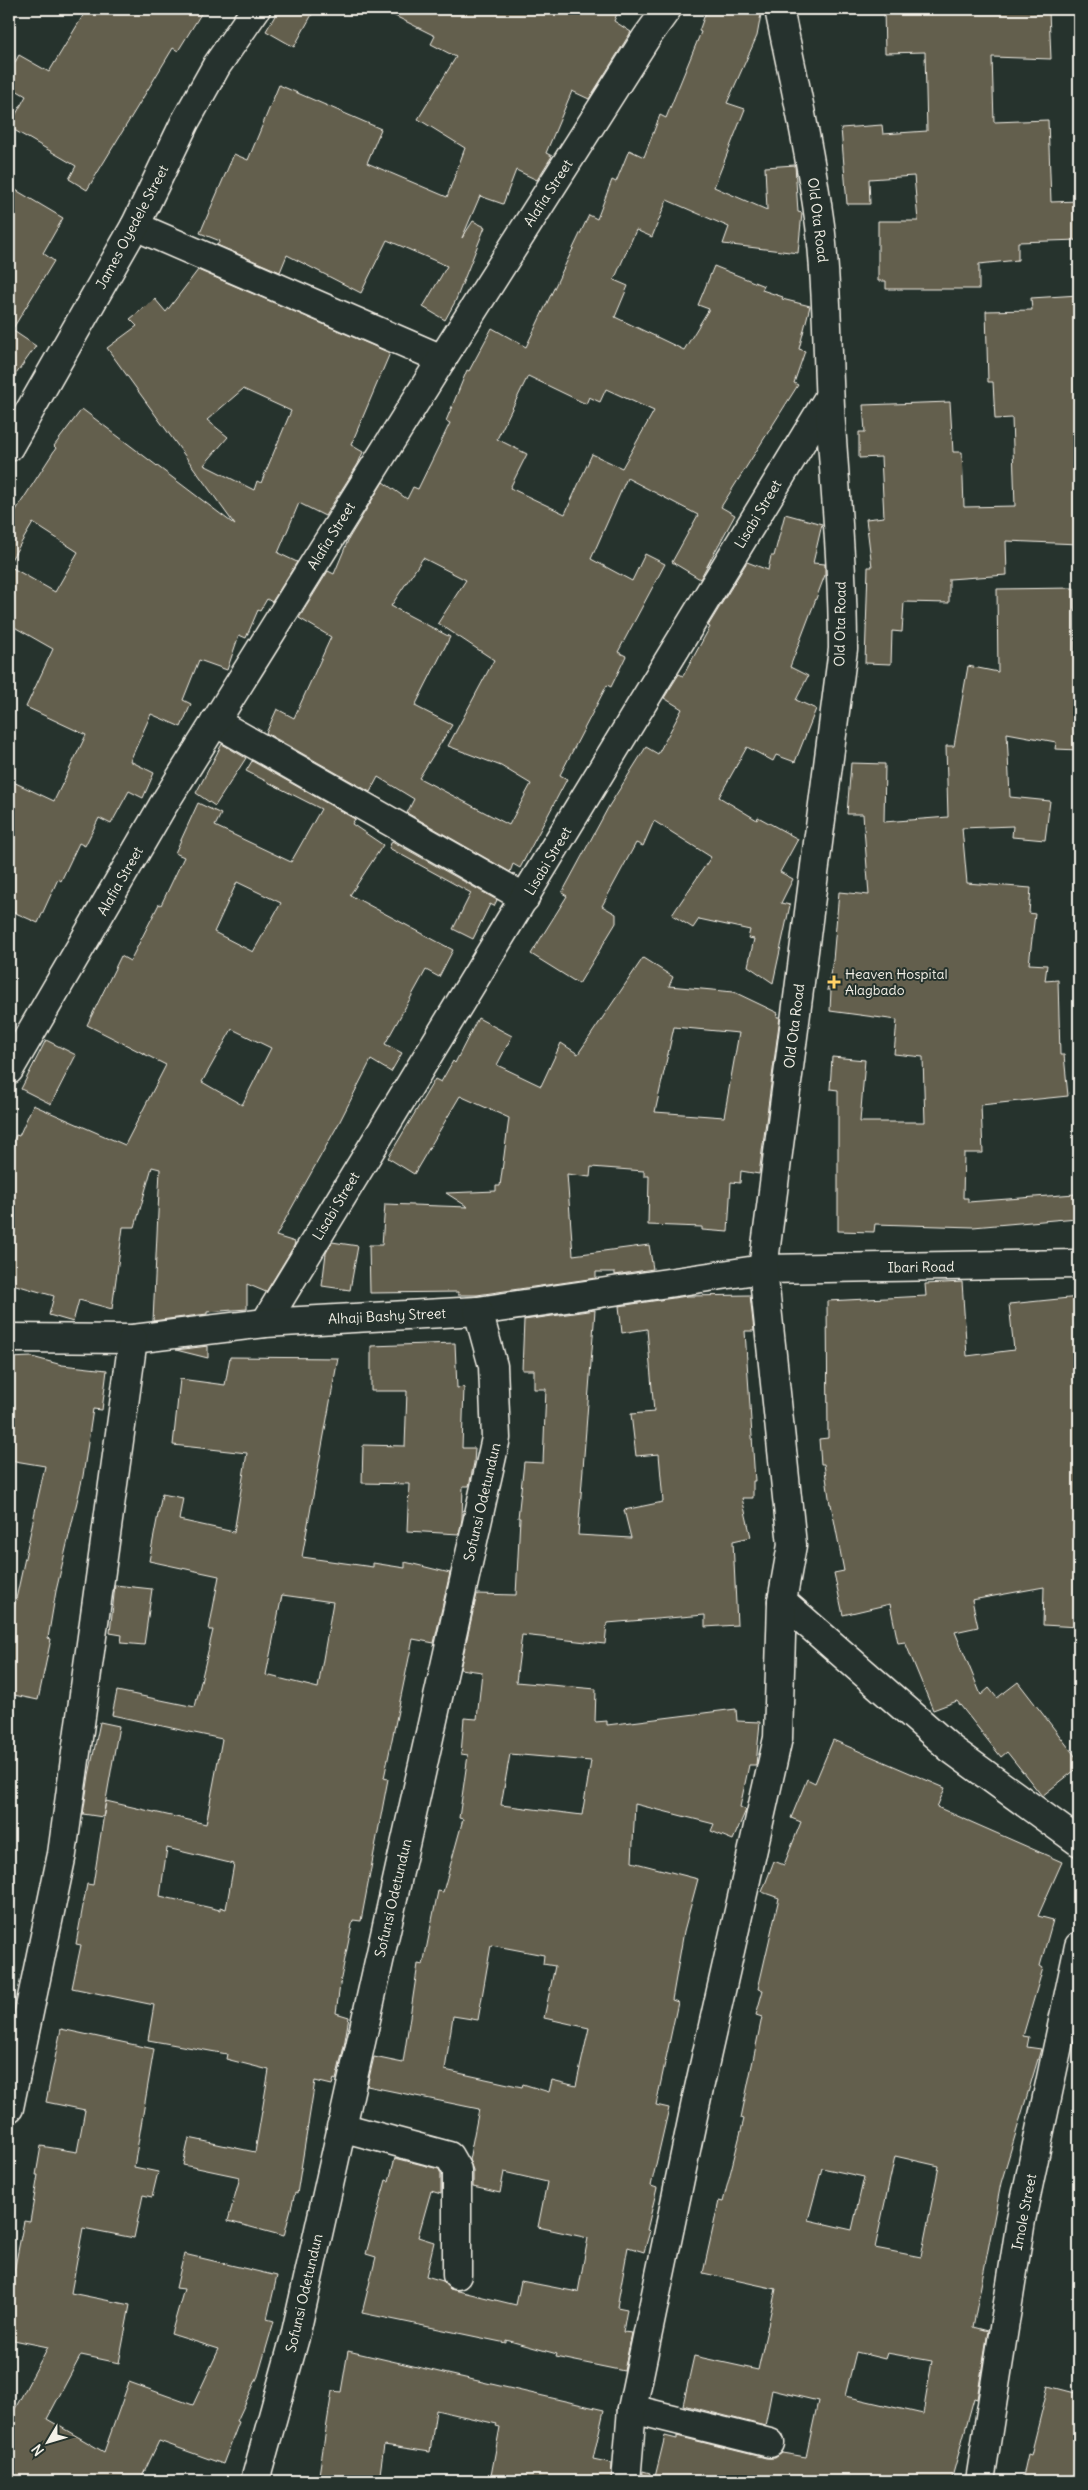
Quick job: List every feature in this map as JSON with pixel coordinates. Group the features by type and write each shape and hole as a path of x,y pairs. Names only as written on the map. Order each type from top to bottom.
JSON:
{"street":[{"name":"James Oyedele Street","path":"9,447 135,226 185,122 213,73 256,9"},
{"name":"Alafia Street","path":"9,1070 162,808 215,722 442,359 646,38 667,9"},
{"name":"Old Ota Road","path":"626,2481 632,2409 695,2107 778,1738 782,1601 792,1546 763,1270 843,649 843,607 829,397 825,275 820,224 805,128 779,9"},
{"path":"135,226 442,359"},
{"name":"Lisabi Street","path":"265,1323 829,397"},
{"path":"215,722 525,898"},
{"name":"Ibari Road","path":"763,1270 1079,1264"},
{"name":"Alhaji Bashy Street","path":"9,1338 133,1339 265,1323 478,1311 763,1270"},
{"name":"Sofunsi Odetundun","path":"255,2481 295,2337 496,1438 493,1366 478,1311"},
{"path":"9,2108 62,1854 133,1339"},
{"path":"782,1601 951,1749 1079,1842"},
{"name":"Imole Street","path":"980,2481 1021,2220 1079,1946"},
{"path":"341,2127 449,2156 457,2170 457,2275"},
{"path":"632,2409 770,2443"}],"building":[{"path":"87,9 204,9 178,51 173,48 87,190 69,179 76,166 9,127 26,96 9,86 9,73 19,55 49,72"},
{"path":"279,9 315,9 294,47 266,31"},
{"path":"381,9 619,9 614,21 631,32 589,99 572,91 546,153 552,156 537,180 516,170 503,204 480,196 462,238 473,221 485,227 455,302 445,320 423,307 447,266 387,240 361,293 287,255 280,272 217,245 220,241 200,233 234,154 248,160 279,85 381,129 367,163 447,197 465,148 418,119 456,57 431,44 435,36"},
{"path":"707,9 762,9 757,36 727,103 745,109 714,187 767,210 765,167 795,165 798,212 802,213 798,253 723,244 729,227 667,200 652,237 636,230 614,280 628,286 615,317 684,350 709,309 698,305 714,266 764,286 762,290 783,297 782,299 810,306 799,349 805,351 794,383 798,385 721,507 735,515 700,579 672,562 698,515 627,478 591,559 632,581 645,554 665,564 618,652 626,656 611,687 607,685 560,775 567,779 520,868 513,864 510,872 407,813 414,799 378,777 370,792 266,733 277,709 294,718 331,637 299,618 328,571 334,574 349,538 383,482 407,499 413,487 418,489 450,423 446,421 467,370 469,371 492,328 526,347 589,215 597,219 612,180 616,182 629,150 644,157 660,115 666,118 701,32 699,31","holes":["528,376 586,404 589,397 600,402 606,389 654,411 622,468 592,454 565,514 510,488 527,454 497,439","423,558 466,580 438,623 494,660 448,746 501,766 531,784 509,825 419,778 452,725 415,706 450,637 391,606"]},
{"path":"884,9 1033,9 1033,12 1049,11 1051,59 992,57 994,122 1048,120 1051,202 1079,201 1079,240 1018,242 1018,260 979,264 979,289 886,289 886,281 878,281 878,221 918,221 914,176 869,179 870,204 847,204 841,128 882,125 883,134 927,131 925,52 885,53"},
{"path":"9,186 63,218 43,253 54,261 12,330 36,346 9,384"},
{"path":"198,270 390,353 351,445 363,452 358,464 325,516 299,503 278,553 297,562 272,602 267,599 260,611 258,610 246,638 239,635 227,670 199,660 183,700 191,704 181,727 151,714 130,761 154,773 143,798 129,791 111,824 99,818 85,846 79,843 61,881 58,879 38,923 9,910 9,780 54,801 86,735 26,707 53,649 9,624 9,566 55,592 78,552 33,523 9,563 9,521 56,448 54,446 82,409 235,525 107,348 137,326 130,319 155,299 166,312","holes":["243,389 291,411 261,483 257,481 254,490 204,465 228,437 207,420"]},
{"path":"1079,295 1079,544 1006,541 1007,575 949,579 949,603 904,602 902,632 892,631 891,664 865,663 868,567 872,567 866,519 884,517 881,457 859,458 859,432 865,432 863,405 950,402 953,452 962,452 964,507 1015,506 1012,418 995,419 993,382 988,382 986,311 1032,310 1031,298"},
{"path":"785,514 822,524 813,563 825,564 825,575 790,667 808,676 796,700 816,709 795,762 776,755 773,761 747,747 719,797 757,820 758,817 798,839 780,872 793,879 781,903 790,905 773,983 748,966 754,939 748,938 750,930 699,919 693,928 672,915 711,857 654,821 643,846 636,843 602,906 616,914 616,923 579,984 531,954 567,896 562,893 609,806 646,747 658,754 682,709 664,698 679,674 683,676 710,627 708,626 747,562 768,570 771,556 774,556"},
{"path":"1074,588 1075,663 1079,663 1079,750 1055,749 1056,742 1007,733 1010,797 1050,801 1045,840 1012,837 1013,826 962,828 967,883 1031,888 1029,913 1035,914 1029,964 1047,965 1045,981 1058,980 1060,1055 1064,1055 1068,1096 981,1105 983,1153 964,1153 963,1198 968,1198 968,1202 1075,1194 1077,1218 973,1227 875,1224 874,1232 838,1231 838,1090 830,1089 832,1057 865,1060 860,1122 925,1122 923,1057 894,1054 897,1020 830,1011 831,990 827,990 833,960 839,892 869,895 863,814 847,814 851,763 885,764 884,822 948,817 946,746 954,746 968,666 998,672 997,589"},
{"path":"222,744 246,758 215,806 196,793"},
{"path":"252,761 355,819 352,824 383,845 350,895 453,950 439,977 426,970 385,1044 402,1053 391,1072 371,1060 339,1123 276,1236 295,1242 266,1292 247,1284 247,1309 207,1312 207,1314 153,1321 160,1169 152,1167 135,1227 123,1227 112,1309 79,1300 73,1322 49,1315 54,1296 9,1283 9,1153 16,1135 19,1136 33,1105 125,1145 166,1065 87,1025 121,956 130,961 159,904 161,905 184,857 175,853 198,803 221,814 215,826 291,862 321,809 246,771","holes":["237,882 281,903 253,952 214,932","232,1029 271,1048 242,1105 202,1082"]},
{"path":"392,841 497,900 494,906 490,904 473,939 453,929 471,893 389,848"},
{"path":"643,958 673,977 669,986 734,992 778,1013 777,1017 780,1017 759,1174 741,1171 740,1183 731,1182 728,1232 702,1230 702,1227 648,1225 649,1176 644,1176 644,1171 591,1167 590,1177 567,1174 573,1255 649,1245 653,1269 615,1275 615,1272 596,1272 596,1278 477,1295 458,1295 458,1292 370,1293 369,1245 382,1245 385,1204 468,1207 446,1193 496,1191 496,1186 500,1186 509,1118 460,1096 414,1174 388,1158 435,1079 441,1082 453,1061 455,1063 478,1018 512,1036 497,1065 541,1086 561,1043 578,1054","holes":["674,1027 739,1033 724,1117 655,1112"]},
{"path":"46,1040 76,1055 51,1104 21,1089"},
{"path":"332,1242 358,1246 350,1290 322,1286 326,1253"},
{"path":"962,1282 967,1356 1014,1350 1009,1304 1079,1297 1079,1627 1043,1625 1044,1587 972,1600 978,1627 955,1632 981,1695 989,1688 997,1698 1018,1682 1079,1761 1079,1767 1042,1796 1007,1752 1001,1757 957,1701 933,1710 905,1642 898,1643 890,1604 843,1615 834,1573 844,1571 824,1464 821,1464 819,1439 828,1438 827,1301 926,1296 925,1284"},
{"path":"750,1295 754,1331 745,1331 755,1481 753,1481 753,1498 742,1498 751,1537 733,1541 737,1625 705,1627 705,1615 607,1623 605,1644 522,1635 516,1682 596,1689 595,1722 607,1721 607,1725 736,1709 737,1721 760,1722 756,1765 749,1765 740,1807 746,1810 733,1840 711,1831 714,1824 635,1804 632,1862 698,1879 684,1931 672,2000 678,2002 656,2105 669,2108 651,2186 657,2188 647,2230 650,2231 644,2252 628,2247 617,2307 627,2309 623,2332 632,2333 624,2371 556,2357 557,2354 506,2340 506,2343 362,2313 376,2257 366,2254 386,2180 389,2181 395,2158 439,2169 441,2174 441,2194 431,2191 418,2237 434,2242 426,2276 443,2281 450,2289 516,2305 521,2281 578,2292 588,2238 538,2227 547,2182 504,2172 500,2193 473,2187 473,2170 469,2160 479,2109 367,2086 374,2057 403,2063 418,1964 423,1965 438,1891 443,1892 463,1819 459,1818 468,1755 461,1754 464,1718 477,1719 482,1672 460,1669 477,1594 516,1595 520,1518 518,1518 524,1462 543,1463 546,1389 534,1389 534,1370 522,1370 524,1320 595,1310 578,1535 631,1538 624,1510 663,1502 659,1454 636,1456 631,1414 654,1412 647,1329 622,1333 619,1306 687,1296","holes":["510,1754 591,1761 582,1815 501,1805","491,1945 544,1955 543,1964 555,1966 544,2018 589,2028 576,2086 552,2080 549,2092 523,2084 522,2087 445,2070 453,2016 478,2020"]},
{"path":"455,1343 457,1388 464,1387 462,1448 475,1448 469,1486 463,1486 462,1519 459,1534 407,1531 409,1484 362,1483 363,1445 405,1446 407,1391 371,1391 371,1346"},
{"path":"208,1346 208,1358 176,1350"},
{"path":"32,1357 62,1365 107,1370 102,1410 93,1409 83,1476 56,1591 48,1638 51,1639 38,1700 9,1694 9,1631 45,1466 9,1460 9,1358"},
{"path":"230,1357 338,1358 302,1557 373,1567 373,1563 405,1568 405,1562 450,1573 434,1643 413,1639 384,1778 388,1779 361,1921 353,1920 341,1978 336,2013 349,2017 344,2046 336,2080 334,2079 332,2085 315,2081 297,2194 295,2193 284,2236 228,2221 240,2177 183,2165 189,2138 255,2152 269,2070 226,2059 227,2054 148,2040 154,2005 72,1988 81,1945 76,1944 87,1884 93,1885 106,1801 206,1824 222,1739 112,1715 117,1691 195,1707 213,1630 209,1630 219,1576 149,1561 162,1494 183,1498 179,1520 234,1532 247,1453 173,1445 180,1379 225,1385","holes":["282,1595 333,1602 318,1688 266,1675","167,1848 234,1864 226,1909 220,1907 220,1910 160,1896"]},
{"path":"115,1585 152,1589 144,1645 121,1643 122,1635 110,1633"},
{"path":"100,1722 119,1726 103,1817 83,1814"},
{"path":"833,1740 945,1788 937,1807 1062,1862 1038,1916 1053,1920 1040,1966 1043,1968 1023,2036 1029,2037 1027,2047 1041,2049 1001,2183 973,2327 988,2331 977,2399 974,2398 951,2481 654,2481 665,2436 677,2439 677,2436 766,2458 775,2458 782,2453 806,2457 818,2401 772,2390 765,2426 683,2405 694,2356 758,2370 776,2289 703,2273 719,2201 723,2202 744,2119 741,2118 762,2017 756,2015 763,1990 758,1989 779,1898 762,1892 774,1861 784,1865 801,1822 791,1818 807,1779 815,1783","holes":["895,2156 939,2166 921,2257 875,2248","822,2168 864,2177 852,2230 808,2220","856,2352 885,2359 887,2353 932,2361 923,2414 845,2396"]},
{"path":"61,2029 154,2049 134,2167 158,2172 152,2197 143,2195 134,2238 83,2228 71,2293 130,2305 119,2363 81,2355 47,2419 104,2452 129,2382 193,2405 219,2349 171,2334 184,2289 176,2288 184,2254 277,2276 267,2319 274,2321 258,2376 237,2421 239,2422 223,2464 159,2441 140,2481 9,2481 9,2420 48,2347 9,2339 9,2297 24,2221 30,2222 41,2146 77,2152 85,2110 46,2102"},
{"path":"348,2351 604,2410 593,2459 612,2463 611,2481 490,2481 500,2427 496,2426 497,2424 436,2410 430,2452 384,2445 379,2481 318,2481 332,2391 341,2392"},
{"path":"1048,2386 1079,2394 1079,2428 1074,2448 1079,2450 1079,2481 1022,2481 1028,2454 1031,2455"},
{"path":"643,2471 650,2473 649,2481 642,2481"}],"place":[{"name":"Heaven Hospital Alagbado","path":"834,982"}]}
